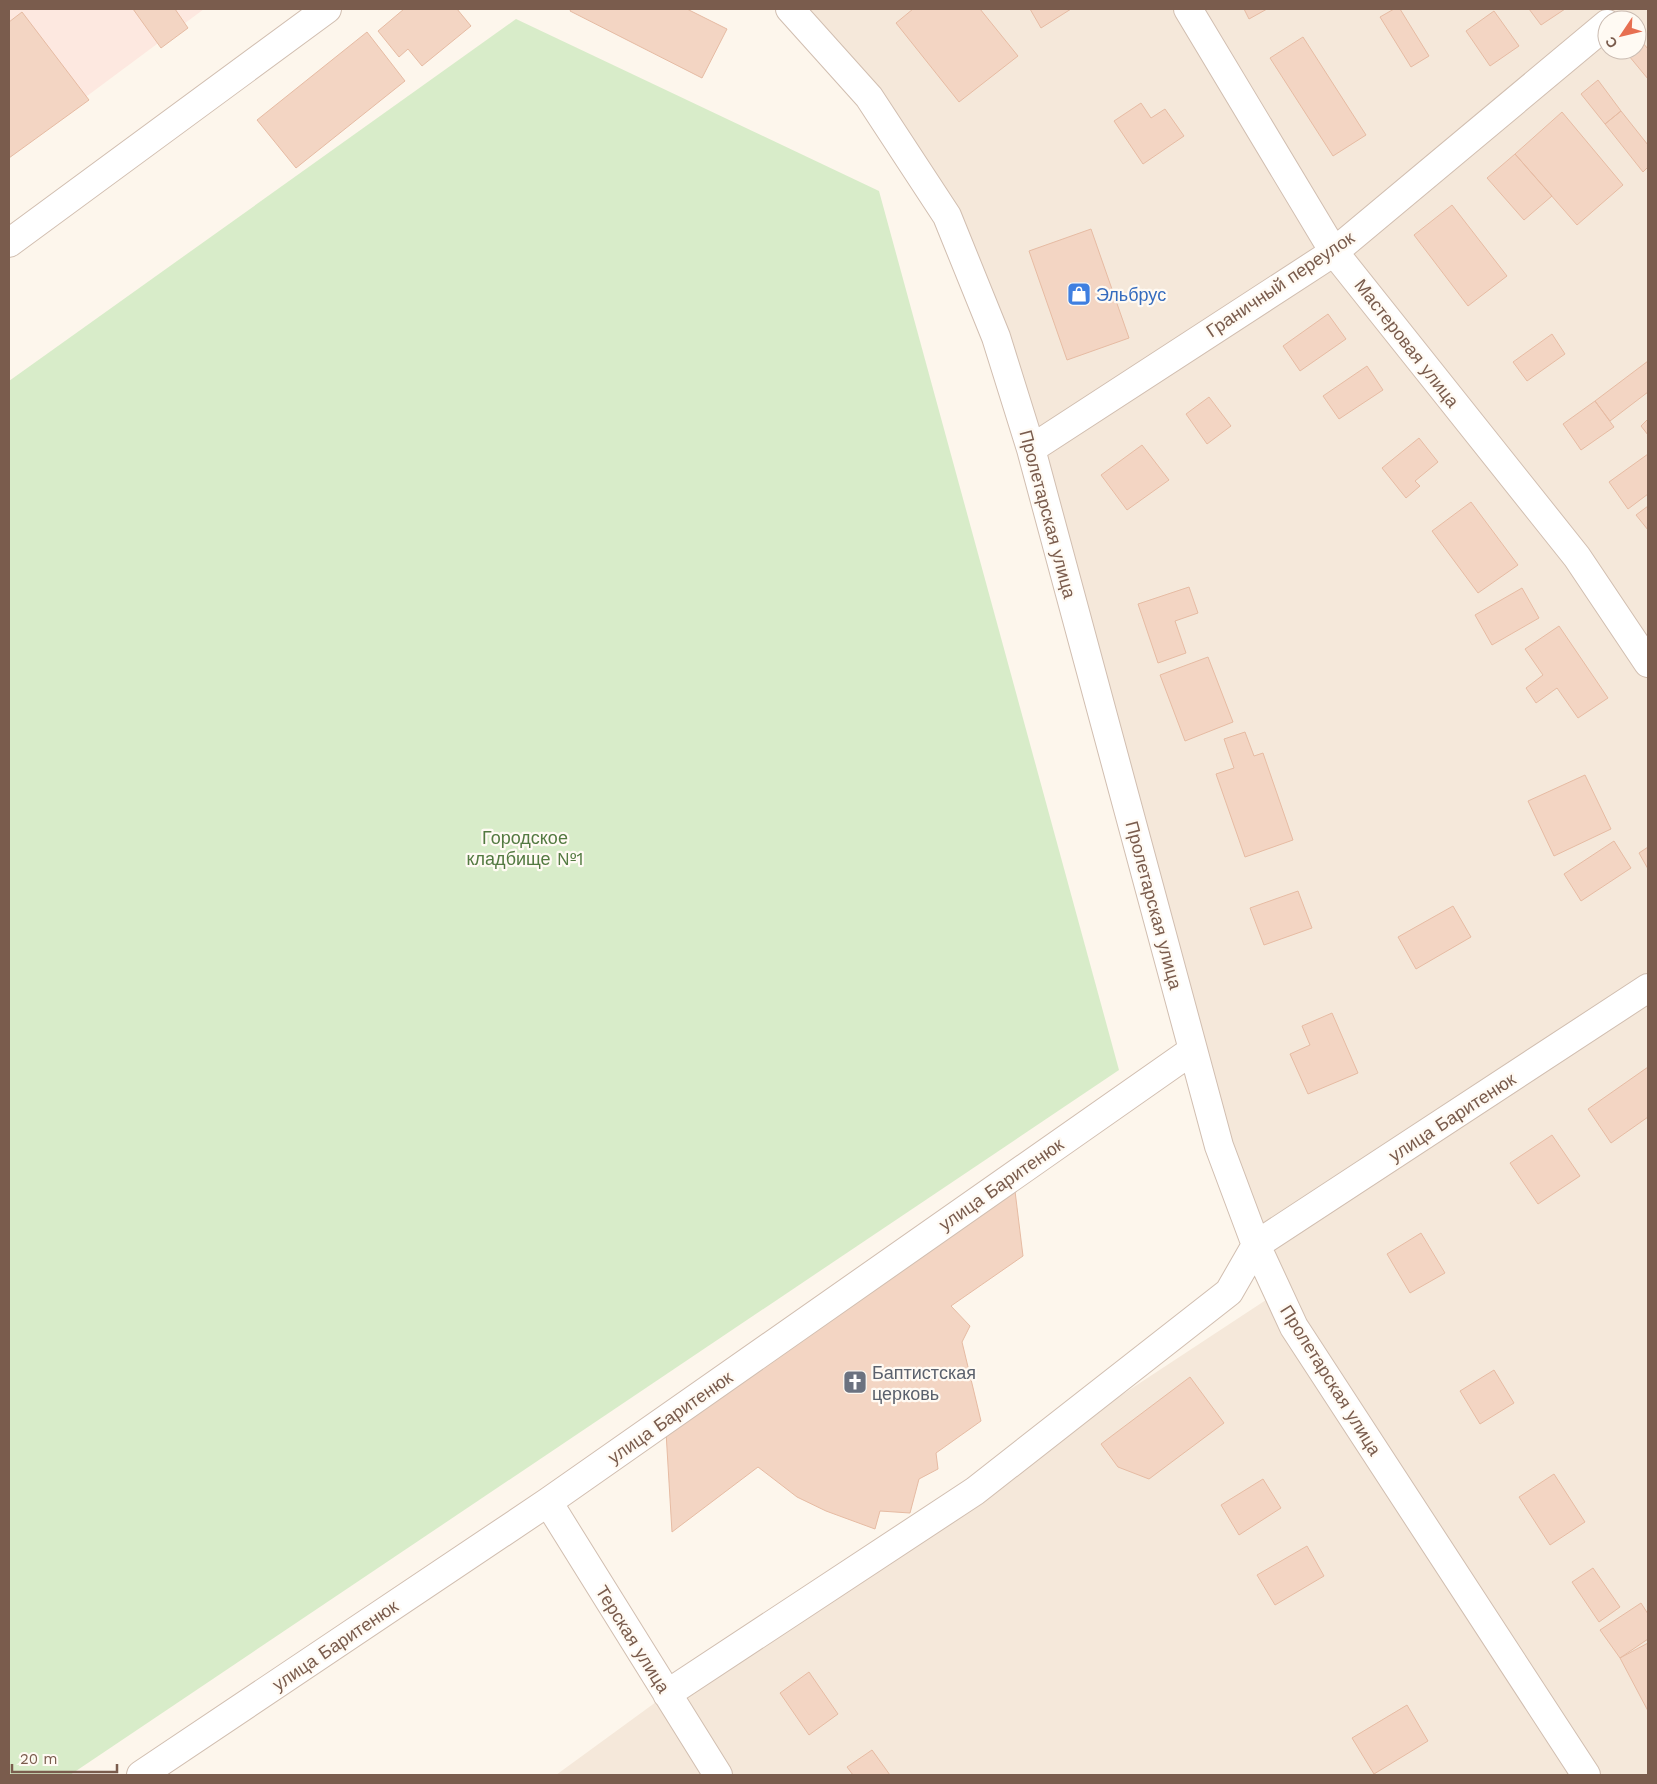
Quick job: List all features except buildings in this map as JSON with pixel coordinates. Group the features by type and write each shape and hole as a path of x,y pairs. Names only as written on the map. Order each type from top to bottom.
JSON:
{"street":[{"path":"9,243 326,9"},
{"name":"Пролетарская улица","path":"790,9 869,97 947,216 996,337 1031,449 1219,1146 1256,1245 1294,1327 1586,1775"},
{"name":"Мастеровая улица","path":"1188,9 1334,252 1577,558 1648,663"},
{"name":"Граничный переулок","path":"1031,449 1334,252 1597,32"},
{"name":"улица Баритенюк","path":"1256,1245 1648,988"},
{"name":"улица Баритенюк","path":"141,1775 548,1502 1193,1050"},
{"path":"667,1694 975,1491 1229,1292 1256,1245"},
{"name":"Терская улица","path":"548,1502 718,1775"}],"shaded area":[{"path":"9,9 204,9 9,154"},
{"path":"790,9 1648,9 1648,1775 556,1775 667,1694 1278,1292 1256,1245 1031,449 953,230"}],"green space":[{"name":"Городское кладбище №1","path":"516,19 879,191 1119,1070 70,1775 9,1775 9,381"}],"place":[{"name":"Эльбрус","path":"1079,294"},
{"name":"Баптистская церковь","path":"855,1382"}]}
